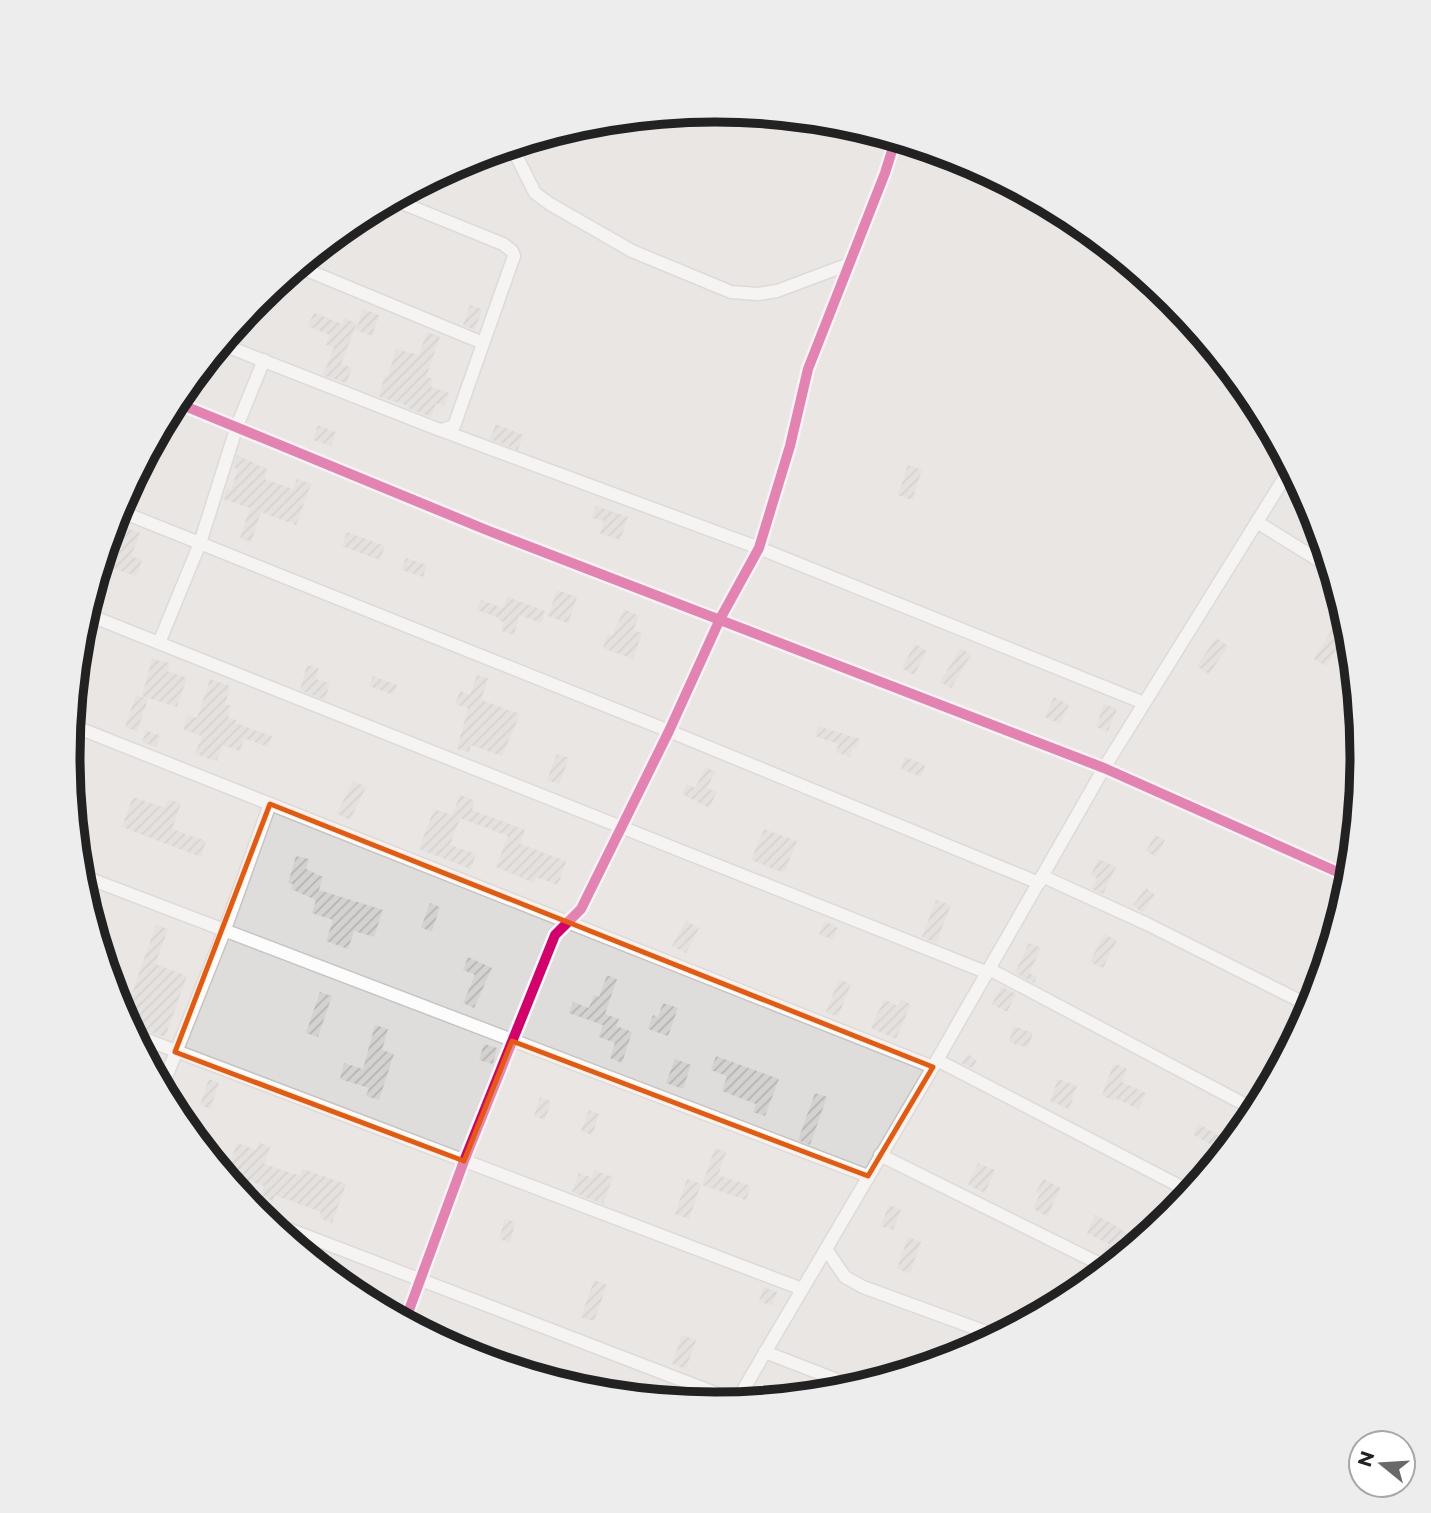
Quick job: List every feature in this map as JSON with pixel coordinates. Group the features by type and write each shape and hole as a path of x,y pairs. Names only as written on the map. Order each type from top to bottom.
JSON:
{"street":[{"path":"409,1312 464,1161 555,935 581,909 669,731 720,618 759,548 790,446 808,369 893,147"},
{"path":"515,154 535,192 550,204 632,251 731,292 758,295 777,291 849,264"},
{"path":"404,204 503,244 514,256 454,426 442,430"},
{"path":"308,270 483,343"},
{"path":"230,347 759,548 1144,704"},
{"path":"159,643 200,543 237,426 264,360"},
{"path":"186,406 489,531 1104,768 1339,873"},
{"path":"742,1391 935,1064 1104,768 1285,476"},
{"path":"128,515 1040,880 1147,925 1301,1002"},
{"path":"1257,522 1320,560"},
{"path":"96,618 988,971 1245,1105"},
{"path":"81,729 935,1064 1182,1187"},
{"path":"167,1075 224,932 270,804"},
{"path":"93,880 868,1176"},
{"path":"148,1041 802,1289"},
{"path":"880,1155 1098,1263"},
{"path":"294,1231 712,1392"},
{"path":"826,1249 845,1277 863,1287 984,1331"},
{"path":"765,1352 836,1380"}],"highlighted area":[{"path":"270,804 933,1067 868,1176 512,1041 464,1161 175,1052"}],"shaded area":[{"path":"674,123 757,123 798,127 880,143 920,155 996,187 1033,207 1102,253 1134,279 1165,307 1219,370 1265,439 1285,476 1317,552 1329,592 1345,674 1349,715 1349,798 1345,839 1329,921 1317,961 1285,1037 1265,1074 1219,1143 1193,1175 1165,1206 1102,1260 1033,1306 996,1326 920,1358 880,1370 798,1386 757,1390 716,1392 633,1386 551,1370 511,1358 435,1326 398,1306 329,1260 297,1234 266,1206 212,1143 166,1074 146,1037 114,961 102,921 86,839 82,798 80,756 86,674 102,592 114,552 146,476 166,439 212,370 238,338 266,307 329,253 398,207 435,187 511,155 551,143 633,127"}],"building":[{"path":"470,305 482,309 475,330 463,325"},
{"path":"363,309 379,315 372,336 356,330"},
{"path":"314,313 342,324 344,318 357,323 341,364 352,368 346,383 323,375 334,347 326,345 330,335 308,326"},
{"path":"427,332 440,337 426,377 433,379 431,387 449,393 444,406 436,403 431,417 379,396 396,349 419,355"},
{"path":"496,424 523,435 518,450 490,439"},
{"path":"318,425 336,432 331,446 313,440"},
{"path":"237,455 267,469 264,479 293,489 297,479 311,484 296,525 261,512 251,542 240,538 250,508 223,499 227,488 231,490 238,469 233,467"},
{"path":"908,465 922,470 912,500 898,495"},
{"path":"596,506 628,517 620,540 600,533 604,521 592,518"},
{"path":"126,528 140,533 131,556 142,560 136,576 112,568"},
{"path":"347,532 385,546 380,560 342,546"},
{"path":"406,558 427,565 423,577 401,570"},
{"path":"557,590 577,597 568,623 548,616"},
{"path":"507,597 545,611 541,623 519,615 514,635 502,631 504,622 498,620 499,618 477,610 481,600 503,608"},
{"path":"624,609 639,616 633,630 642,633 633,659 603,648 608,634 612,636"},
{"path":"1336,623 1340,644 1326,666 1314,659"},
{"path":"1216,638 1228,646 1209,674 1197,666"},
{"path":"915,644 927,651 914,675 902,668"},
{"path":"961,648 971,655 951,688 940,682"},
{"path":"152,659 169,663 167,671 187,678 177,707 142,696"},
{"path":"307,665 319,668 315,679 330,683 325,700 300,690"},
{"path":"477,675 488,678 481,700 520,714 502,756 471,745 469,752 457,749 468,708 455,704 460,691 470,695"},
{"path":"373,676 397,685 393,695 369,686"},
{"path":"210,679 230,686 225,704 231,706 228,717 236,720 235,723 272,736 268,747 244,738 240,751 222,745 217,761 195,754 202,736 183,729 188,715 197,718"},
{"path":"136,695 148,699 137,731 125,727"},
{"path":"1054,697 1069,705 1060,724 1045,717"},
{"path":"1104,704 1117,709 1108,731 1096,727"},
{"path":"818,726 860,739 850,757 836,752 839,744 815,736"},
{"path":"146,730 160,736 156,747 142,742"},
{"path":"557,754 569,758 559,784 547,780"},
{"path":"905,757 925,765 921,777 901,769"},
{"path":"706,767 715,772 707,788 717,792 709,808 682,794 687,784 695,788"},
{"path":"353,781 366,787 350,820 337,814"},
{"path":"460,795 475,801 472,810 525,830 520,844 566,861 558,885 536,877 534,883 496,867 508,836 460,818 450,845 476,854 471,869 419,849 434,809 452,815"},
{"path":"133,797 165,808 168,799 181,803 172,829 206,841 201,857 122,827"},
{"path":"764,829 797,841 784,873 751,860"},
{"path":"1155,835 1165,840 1156,857 1146,851"},
{"path":"296,856 309,859 306,869 323,877 319,890 383,910 374,937 354,931 348,949 326,941 333,920 312,913 316,900 291,889 293,884 288,883"},
{"path":"1098,859 1116,867 1103,894 1092,889 1097,878 1091,875"},
{"path":"1146,888 1155,895 1142,912 1133,905"},
{"path":"936,900 951,905 936,943 922,937"},
{"path":"430,903 440,907 432,931 421,928"},
{"path":"686,921 699,928 686,953 672,946"},
{"path":"825,921 838,928 832,940 819,934"},
{"path":"156,925 168,929 155,964 187,976 165,1037 142,1029 129,1001"},
{"path":"1104,934 1117,940 1103,968 1090,962"},
{"path":"1029,943 1041,948 1029,973 1037,977 1034,983 1015,973"},
{"path":"468,957 492,968 474,1008 463,1003 475,975 463,970"},
{"path":"607,975 617,979 605,1014 619,1019 616,1026 632,1032 622,1063 610,1058 615,1043 599,1037 603,1025 569,1013 573,1002 589,1008 594,995 599,997"},
{"path":"839,979 851,984 838,1017 826,1012"},
{"path":"1001,987 1016,994 1007,1012 992,1004"},
{"path":"320,992 332,996 318,1037 306,1033"},
{"path":"884,999 898,1006 901,1000 911,1004 896,1039 871,1028"},
{"path":"663,1003 678,1008 668,1036 648,1029 653,1015 658,1017"},
{"path":"375,1025 388,1029 382,1050 394,1054 379,1100 366,1096 369,1088 340,1079 344,1063 363,1069"},
{"path":"1014,1026 1033,1033 1028,1048 1009,1042"},
{"path":"484,1044 497,1048 493,1064 479,1060"},
{"path":"968,1054 977,1061 972,1068 961,1063"},
{"path":"716,1056 779,1079 765,1116 753,1112 756,1104 722,1091 727,1076 711,1070"},
{"path":"675,1059 691,1065 683,1089 666,1083"},
{"path":"1114,1063 1127,1069 1122,1082 1146,1093 1138,1109 1102,1095"},
{"path":"209,1079 219,1083 210,1109 200,1105"},
{"path":"1058,1079 1077,1086 1069,1109 1050,1101"},
{"path":"815,1093 827,1097 810,1145 798,1140"},
{"path":"540,1097 551,1101 545,1120 534,1116"},
{"path":"589,1110 599,1114 592,1135 581,1131"},
{"path":"1199,1124 1221,1137 1215,1147 1193,1134"},
{"path":"258,1142 270,1147 264,1164 300,1176 303,1169 346,1184 332,1223 319,1218 321,1212 275,1195 273,1201 261,1196 264,1186 241,1178 230,1165 237,1143 256,1150"},
{"path":"715,1148 726,1152 718,1175 751,1186 746,1200 702,1185"},
{"path":"978,1163 995,1170 985,1193 968,1185"},
{"path":"594,1170 613,1177 603,1204 572,1192 579,1173 592,1178"},
{"path":"687,1179 701,1184 689,1219 675,1214"},
{"path":"1043,1179 1061,1188 1047,1216 1033,1209 1040,1194 1036,1192"},
{"path":"889,1205 901,1210 893,1230 881,1226"},
{"path":"1095,1215 1131,1236 1105,1257 1101,1255 1109,1244 1087,1233"},
{"path":"505,1219 515,1222 510,1243 499,1239"},
{"path":"908,1237 921,1242 910,1273 897,1269"},
{"path":"594,1280 607,1285 594,1321 581,1317"},
{"path":"764,1287 777,1292 772,1306 759,1301"},
{"path":"682,1335 696,1340 686,1369 672,1364"}],"cycle path":[{"path":"408,1312 464,1161 555,935 581,909 669,731 720,619 759,548 790,446 808,369 893,147"},
{"path":"186,407 489,531 1104,768 1339,873"}]}
